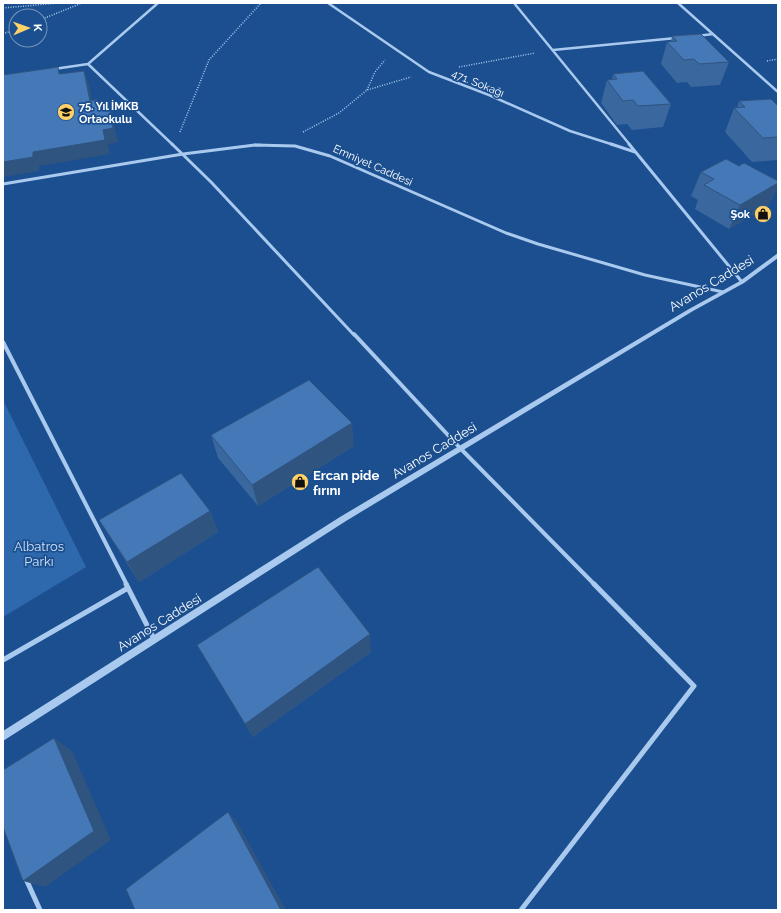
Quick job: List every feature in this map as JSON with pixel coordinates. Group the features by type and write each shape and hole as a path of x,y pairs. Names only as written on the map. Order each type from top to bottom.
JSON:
{"street":[{"path":"49,69 88,64 158,3"},
{"name":"471. Sokağı","path":"328,3 429,72 489,95 570,131 636,153"},
{"path":"514,3 742,282"},
{"path":"678,3 778,92"},
{"path":"690,36 713,34"},
{"path":"553,50 683,37"},
{"path":"88,64 183,154 258,231 460,448 694,686 521,910"},
{"name":"Emniyet Caddesi","path":"3,184 183,154 255,145 282,145 308,149 330,156 513,235 608,265 723,292"},
{"name":"Avanos Caddesi","path":"3,736 344,519 460,448 742,282 778,255"},
{"path":"3,342 154,639"},
{"path":"3,660 128,588"},
{"path":"25,876 40,910"}],"path":[{"path":"3,8 58,3"},
{"path":"48,17 82,3"},
{"path":"175,147 198,82 209,60 227,38 254,13 262,3"},
{"path":"367,90 375,72 394,47"},
{"path":"300,133 328,120 367,90 429,72 553,50"}],"green space":[{"name":"Albatros Parkı","path":"3,400 86,567 3,617"}],"building":[{"path":"701,34 729,62 699,64 694,59 684,60 667,42 677,41 672,36"},
{"name":"75. Yıl İMKB Ortaokulu","path":"58,67 59,74 84,71 90,101 97,99 99,109 109,107 113,128 103,130 105,140 33,152 33,157 3,162 3,75"},
{"path":"643,71 671,104 638,106 633,100 623,101 607,80 617,79 613,74"},
{"path":"771,99 778,106 778,137 763,138 734,108 745,107 739,101"},
{"path":"726,159 739,166 744,163 778,181 778,183 740,205 704,185 714,179 701,172"},
{"path":"309,380 352,423 252,485 211,435"},
{"path":"181,473 210,511 127,562 99,520"},
{"path":"318,567 370,634 245,724 197,645"},
{"path":"54,738 94,831 23,881 3,827 3,770"},
{"path":"228,812 281,910 135,910 126,889"}],"place":[{"name":"75. Yıl İMKB Ortaokulu","path":"66,112"},
{"name":"Şok","path":"763,214"},
{"name":"Ercan pide fırını","path":"300,482"}]}
